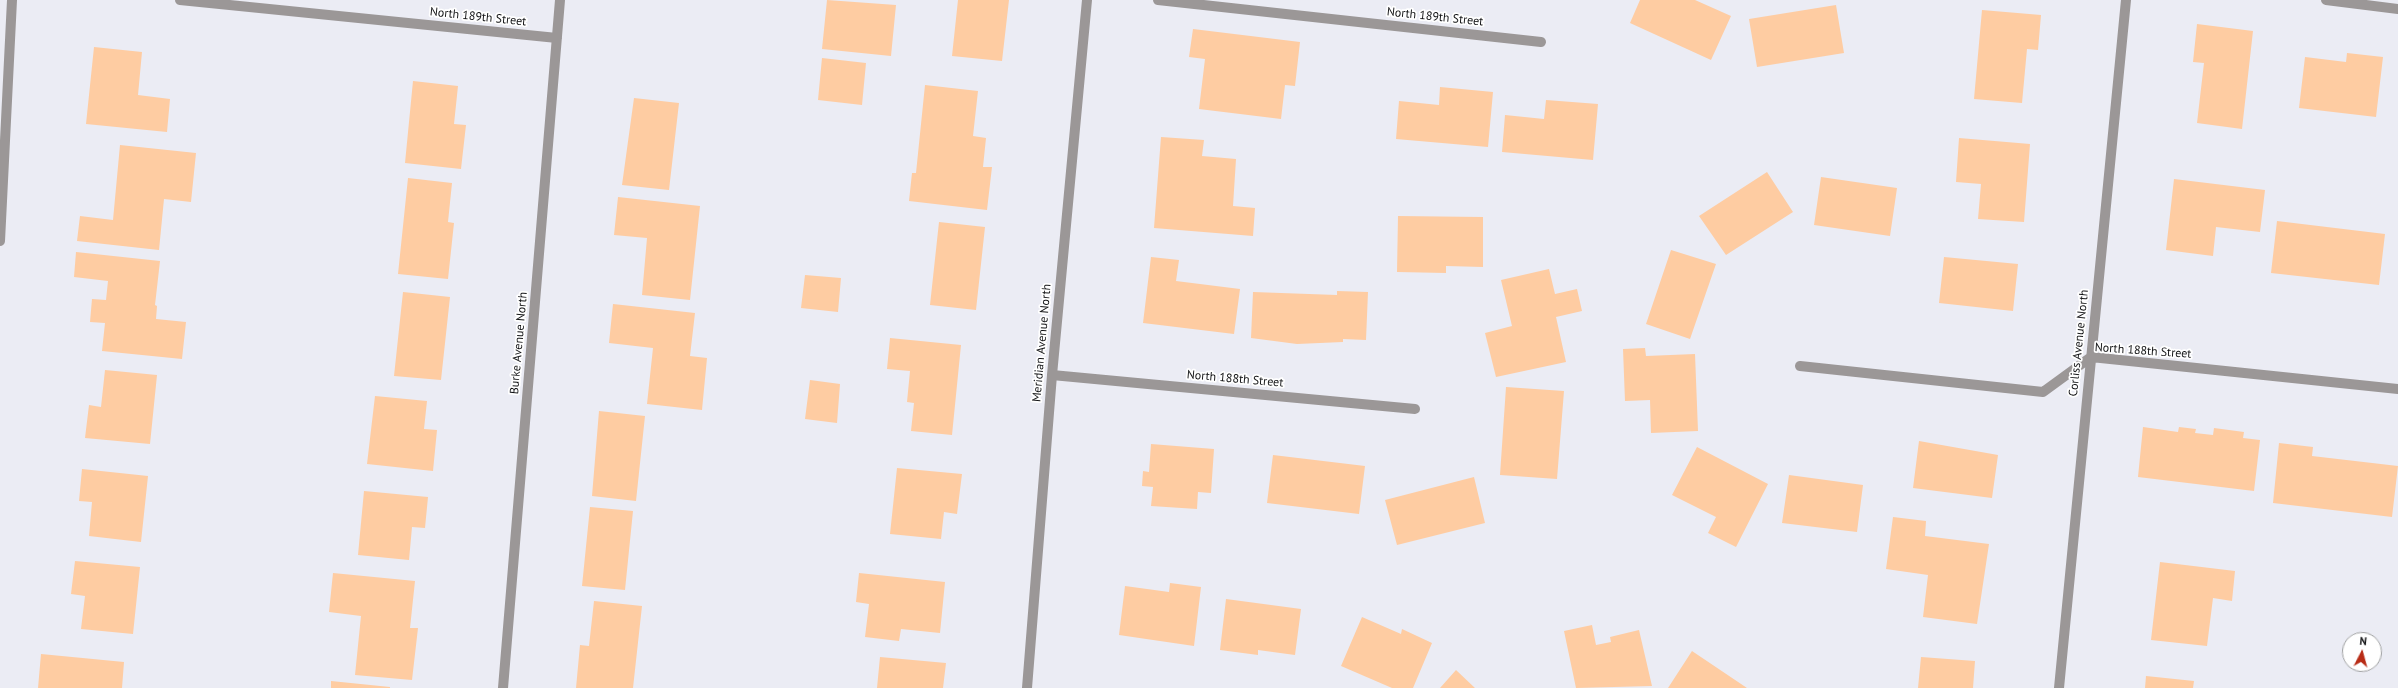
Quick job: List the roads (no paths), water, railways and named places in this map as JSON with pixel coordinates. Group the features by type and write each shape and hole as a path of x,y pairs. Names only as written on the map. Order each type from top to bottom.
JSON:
{"street":[{"path":"0,241 12,0"},
{"name":"North 189th Street","path":"180,0 557,38"},
{"name":"Burke Avenue North","path":"503,688 560,0"},
{"name":"Meridian Avenue North","path":"1027,688 1052,375 1087,0"},
{"name":"North 189th Street","path":"1158,0 1541,42"},
{"name":"Corliss Avenue North","path":"2059,688 2126,0"},
{"path":"2326,0 2398,9"},
{"name":"North 188th Street","path":"1800,366 2043,392 2091,358 2398,389"},
{"name":"North 188th Street","path":"1052,375 1415,409"}]}
